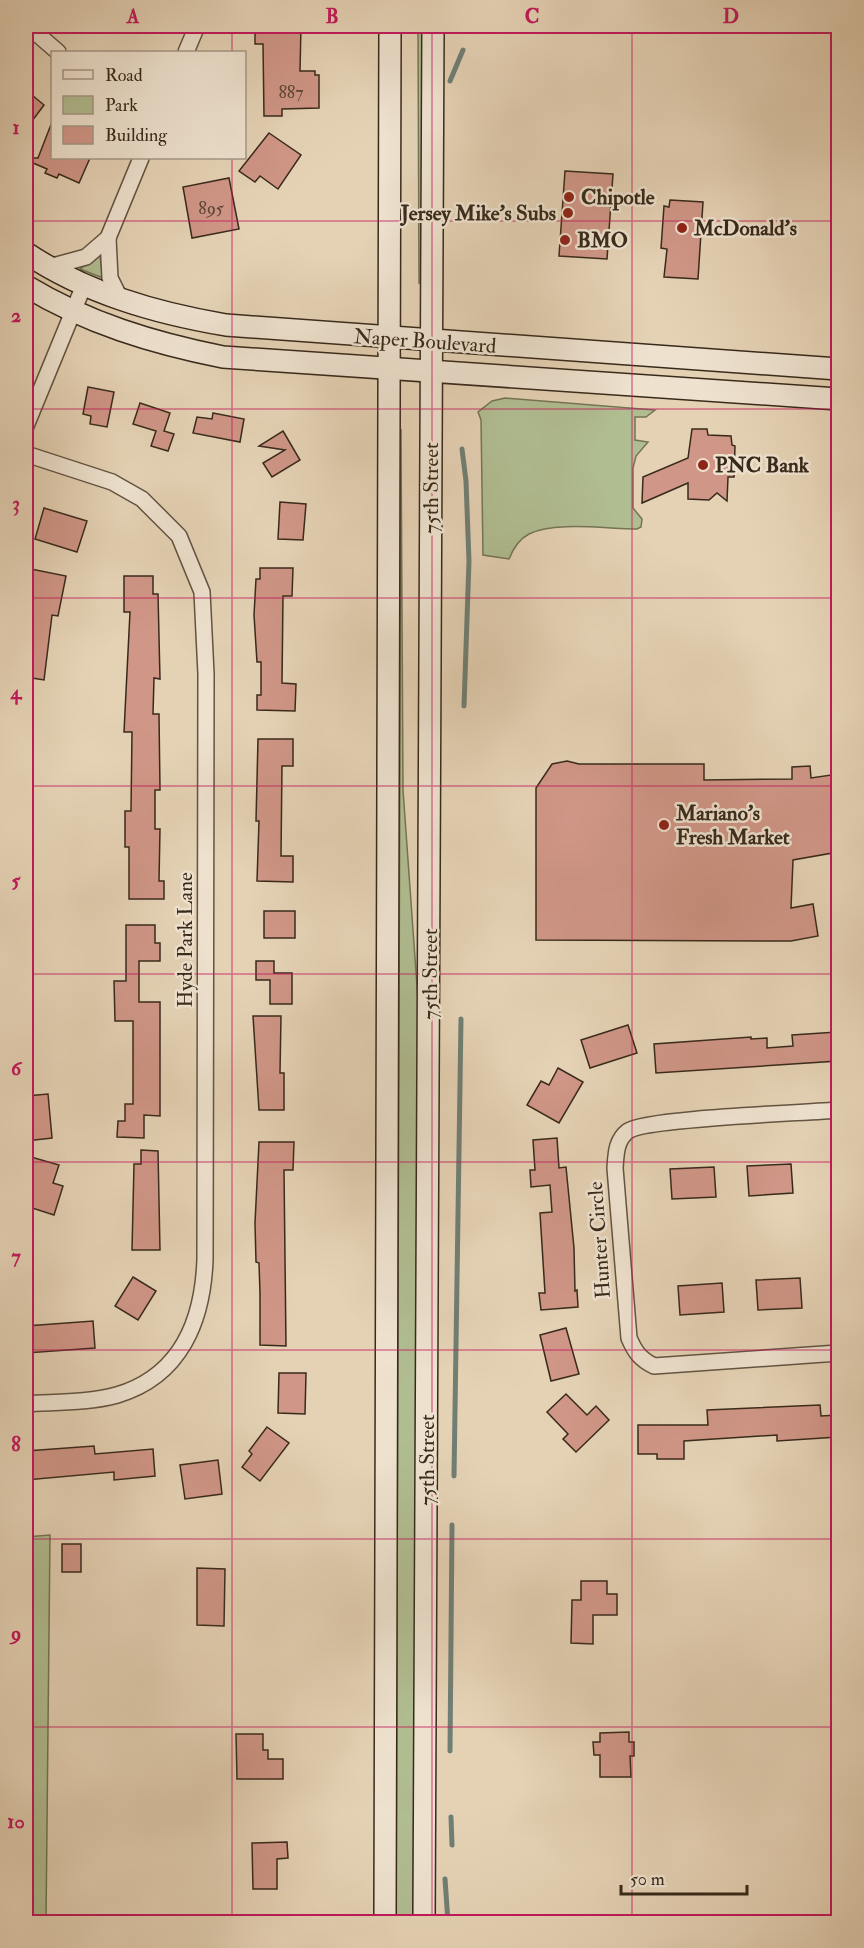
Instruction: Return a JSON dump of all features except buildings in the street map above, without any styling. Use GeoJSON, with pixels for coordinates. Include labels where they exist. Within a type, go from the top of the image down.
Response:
{"type":"FeatureCollection","features":[{"type":"Feature","properties":{"kind":"main road","name":"75th Street"},"geometry":{"type":"LineString","coordinates":[[386,1923],[390,26]]}},
{"type":"Feature","properties":{"kind":"main road","name":"75th Street"},"geometry":{"type":"LineString","coordinates":[[424,1923],[433,26]]}},
{"type":"Feature","properties":{"kind":"main road","name":"Naper Boulevard"},"geometry":{"type":"LineString","coordinates":[[26,253],[84,285],[122,300],[170,316],[244,328],[838,369]]}},
{"type":"Feature","properties":{"kind":"main road","name":"Naper Boulevard"},"geometry":{"type":"LineString","coordinates":[[26,286],[75,312],[145,339],[223,357],[838,399]]}},
{"type":"Feature","properties":{"kind":"street"},"geometry":{"type":"LineString","coordinates":[[28,26],[57,51]]}},
{"type":"Feature","properties":{"kind":"street"},"geometry":{"type":"LineString","coordinates":[[186,51],[197,26]]}},
{"type":"Feature","properties":{"kind":"street"},"geometry":{"type":"LineString","coordinates":[[122,300],[110,278],[108,238],[141,159]]}},
{"type":"Feature","properties":{"kind":"street"},"geometry":{"type":"LineString","coordinates":[[49,267],[86,257],[108,238]]}},
{"type":"Feature","properties":{"kind":"street"},"geometry":{"type":"LineString","coordinates":[[26,426],[75,312],[84,285]]}},
{"type":"Feature","properties":{"kind":"street","name":"Hyde Park Lane"},"geometry":{"type":"LineString","coordinates":[[26,453],[112,482],[142,499],[179,536],[190,559],[205,608],[206,697],[205,1259],[200,1310],[182,1350],[153,1378],[115,1395],[26,1404]]}},
{"type":"Feature","properties":{"kind":"street","name":"Hunter Circle"},"geometry":{"type":"LineString","coordinates":[[838,1110],[681,1121],[630,1130],[619,1141],[615,1168],[628,1338],[643,1361],[654,1366],[838,1353]]}},
{"type":"Feature","properties":{"kind":"green space"},"geometry":{"type":"Polygon","coordinates":[[[418,26],[424,26],[423,283],[419,283],[418,26]]]}},
{"type":"Feature","properties":{"kind":"green space"},"geometry":{"type":"Polygon","coordinates":[[[99,256],[103,278],[80,269],[99,256]]]}},
{"type":"Feature","properties":{"kind":"green space"},"geometry":{"type":"Polygon","coordinates":[[[505,398],[655,410],[646,417],[635,417],[635,440],[648,442],[636,456],[633,468],[633,508],[642,519],[641,527],[637,529],[567,527],[540,530],[525,536],[509,559],[483,555],[481,420],[478,412],[492,401],[505,398]]]}},
{"type":"Feature","properties":{"kind":"green space"},"geometry":{"type":"Polygon","coordinates":[[[401,429],[403,790],[419,1014],[413,1922],[396,1922],[401,429]]]}},
{"type":"Feature","properties":{"kind":"green space"},"geometry":{"type":"Polygon","coordinates":[[[50,1535],[46,1922],[26,1922],[26,1537],[50,1535]]]}},
{"type":"Feature","properties":{"kind":"waterway"},"geometry":{"type":"LineString","coordinates":[[450,81],[463,50]]}},
{"type":"Feature","properties":{"kind":"waterway"},"geometry":{"type":"LineString","coordinates":[[462,449],[466,481],[469,561],[464,706]]}},
{"type":"Feature","properties":{"kind":"waterway"},"geometry":{"type":"LineString","coordinates":[[454,1476],[461,1019]]}},
{"type":"Feature","properties":{"kind":"waterway"},"geometry":{"type":"LineString","coordinates":[[450,1751],[452,1525]]}},
{"type":"Feature","properties":{"kind":"waterway"},"geometry":{"type":"LineString","coordinates":[[451,1817],[452,1845]]}},
{"type":"Feature","properties":{"kind":"waterway"},"geometry":{"type":"LineString","coordinates":[[445,1879],[448,1922]]}},
{"type":"Feature","properties":{"kind":"place","name":"Chipotle"},"geometry":{"type":"Point","coordinates":[569,197]}},
{"type":"Feature","properties":{"kind":"place","name":"Jersey Mike's Subs"},"geometry":{"type":"Point","coordinates":[568,213]}},
{"type":"Feature","properties":{"kind":"place","name":"McDonald's"},"geometry":{"type":"Point","coordinates":[682,228]}},
{"type":"Feature","properties":{"kind":"place","name":"BMO"},"geometry":{"type":"Point","coordinates":[565,240]}},
{"type":"Feature","properties":{"kind":"place","name":"PNC Bank"},"geometry":{"type":"Point","coordinates":[703,465]}},
{"type":"Feature","properties":{"kind":"place","name":"Mariano's Fresh Market"},"geometry":{"type":"Point","coordinates":[664,825]}}]}
